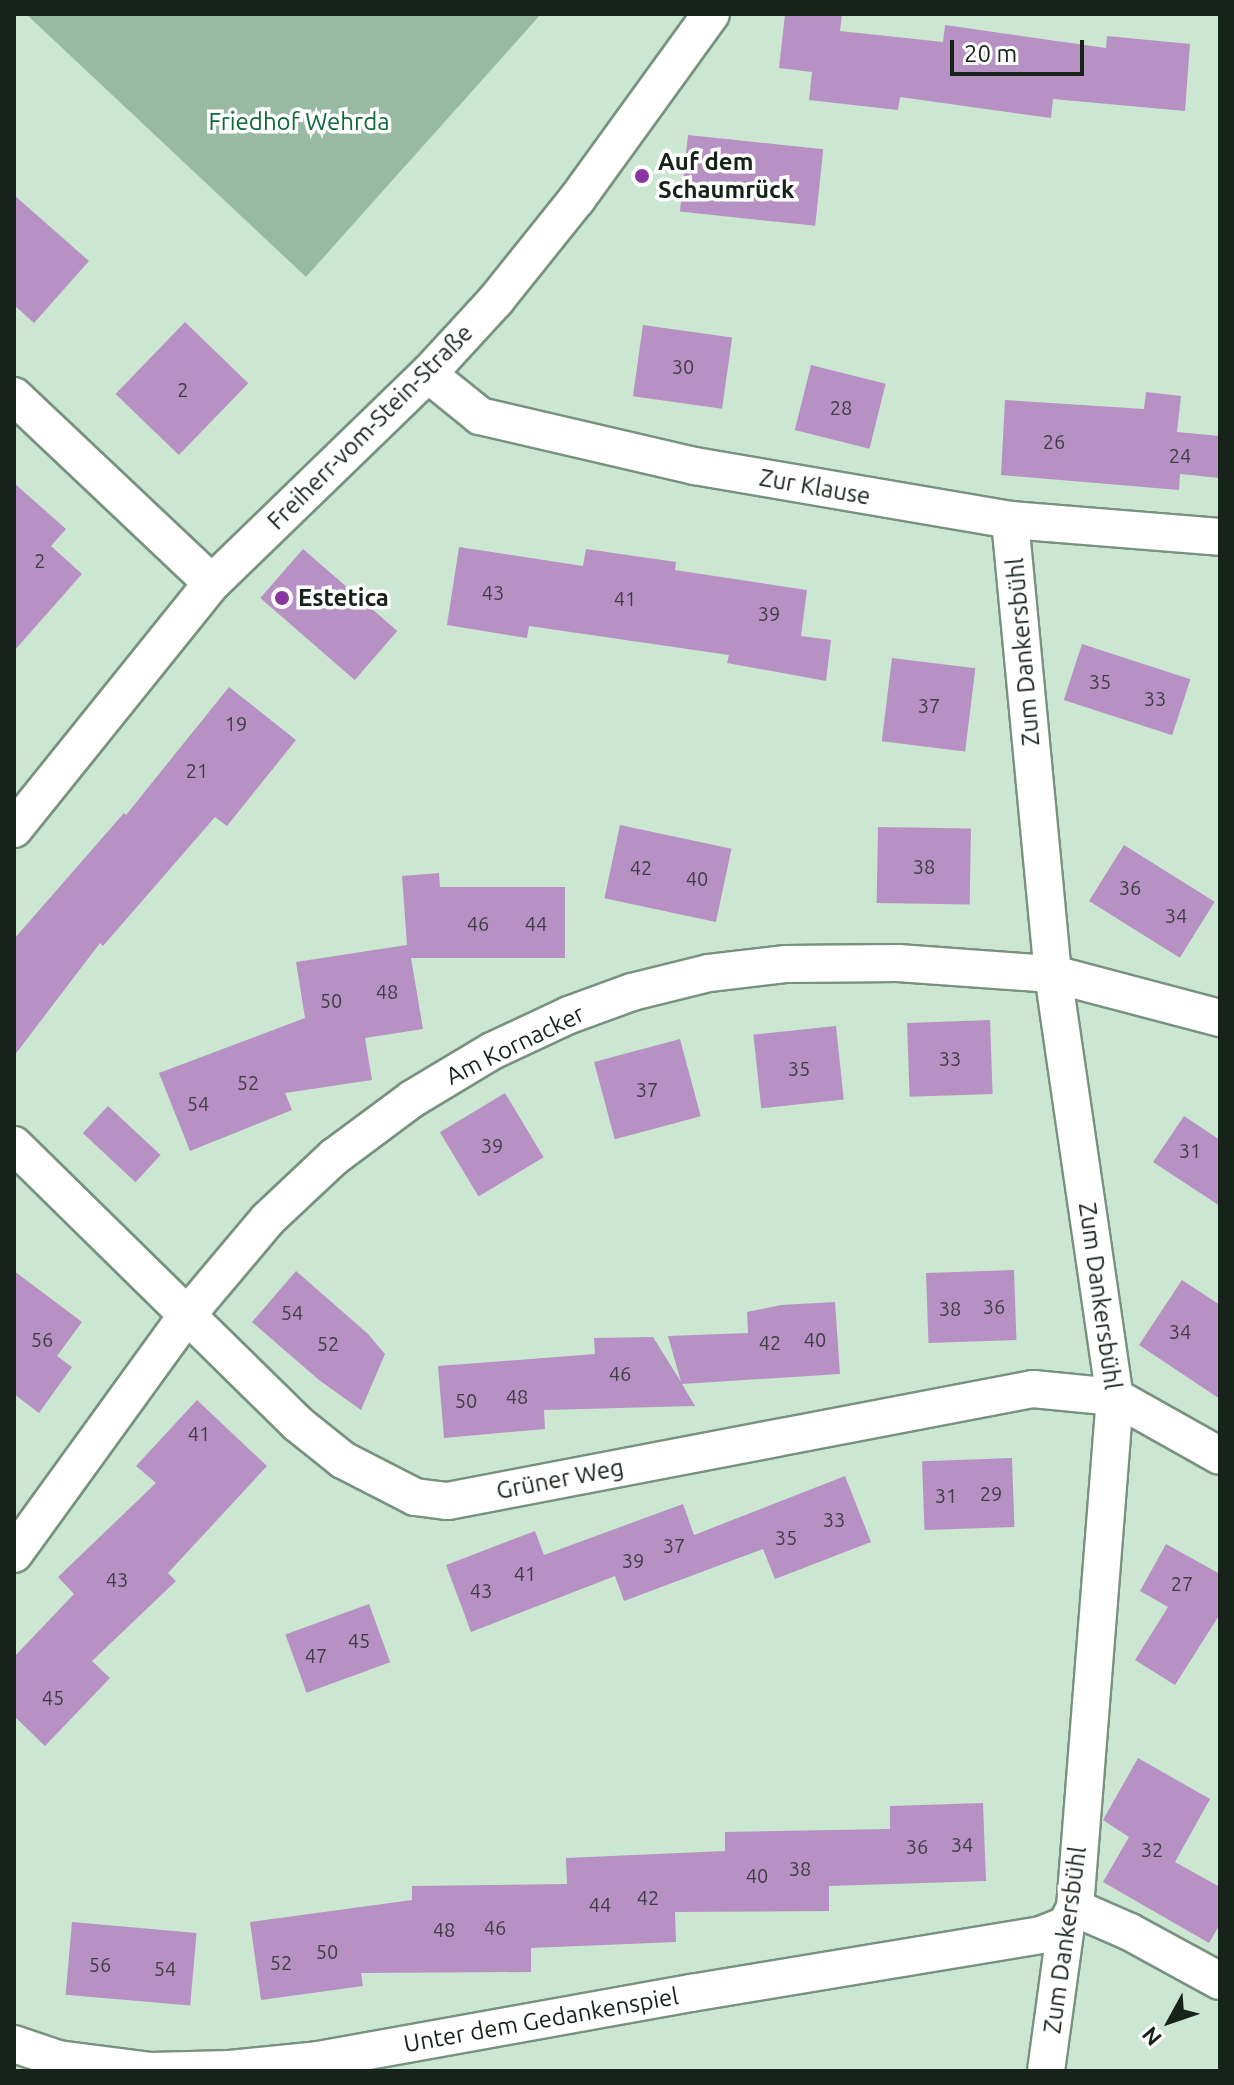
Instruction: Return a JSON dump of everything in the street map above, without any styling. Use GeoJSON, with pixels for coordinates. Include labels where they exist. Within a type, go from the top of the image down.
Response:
{"type":"FeatureCollection","features":[{"type":"Feature","properties":{"kind":"street","name":"Freiherr-vom-Stein-Straße"},"geometry":{"type":"LineString","coordinates":[[14,829],[212,583],[428,374],[496,300],[544,241],[711,14]]}},
{"type":"Feature","properties":{"kind":"street","name":"Zur Klause"},"geometry":{"type":"LineString","coordinates":[[428,374],[480,416],[695,466],[1010,520],[1220,537]]}},
{"type":"Feature","properties":{"kind":"street"},"geometry":{"type":"LineString","coordinates":[[14,396],[212,583]]}},
{"type":"Feature","properties":{"kind":"street","name":"Zum Dankersbühl"},"geometry":{"type":"LineString","coordinates":[[1010,520],[1053,974],[1115,1397],[1070,1917],[1046,2071]]}},
{"type":"Feature","properties":{"kind":"street","name":"Am Kornacker"},"geometry":{"type":"LineString","coordinates":[[14,1554],[188,1314],[268,1219],[334,1157],[412,1099],[492,1051],[569,1015],[632,992],[709,973],[786,964],[898,963],[1053,974],[1220,1018]]}},
{"type":"Feature","properties":{"kind":"street","name":"Grüner Weg"},"geometry":{"type":"LineString","coordinates":[[14,1145],[298,1424],[343,1460],[415,1497],[448,1501],[1033,1389],[1115,1397],[1220,1456]]}},
{"type":"Feature","properties":{"kind":"street"},"geometry":{"type":"LineString","coordinates":[[1070,1917],[1130,1932],[1220,1981]]}},
{"type":"Feature","properties":{"kind":"street","name":"Unter dem Gedankenspiel"},"geometry":{"type":"LineString","coordinates":[[14,2044],[58,2059],[151,2071],[230,2069],[318,2060],[691,1993],[1041,1935],[1070,1917]]}},
{"type":"Feature","properties":{"kind":"green space","name":"Friedhof Wehrda"},"geometry":{"type":"Polygon","coordinates":[[[26,14],[541,14],[306,277],[26,14]]]}},
{"type":"Feature","properties":{"kind":"building"},"geometry":{"type":"Polygon","coordinates":[[[785,14],[842,14],[840,31],[943,42],[945,25],[1106,48],[1107,36],[1190,44],[1185,111],[1053,99],[1051,118],[900,97],[898,110],[809,100],[812,72],[779,68],[785,14]]]}},
{"type":"Feature","properties":{"kind":"building"},"geometry":{"type":"Polygon","coordinates":[[[688,135],[823,149],[815,226],[680,212],[688,135]]]}},
{"type":"Feature","properties":{"kind":"building"},"geometry":{"type":"Polygon","coordinates":[[[14,195],[89,261],[34,323],[14,305],[14,195]]]}},
{"type":"Feature","properties":{"kind":"building"},"geometry":{"type":"Polygon","coordinates":[[[185,322],[248,383],[179,455],[116,394],[185,322]]]}},
{"type":"Feature","properties":{"kind":"building"},"geometry":{"type":"Polygon","coordinates":[[[643,325],[732,338],[722,409],[633,396],[643,325]]]}},
{"type":"Feature","properties":{"kind":"building"},"geometry":{"type":"Polygon","coordinates":[[[811,365],[886,384],[870,449],[795,430],[811,365]]]}},
{"type":"Feature","properties":{"kind":"building"},"geometry":{"type":"Polygon","coordinates":[[[1146,392],[1181,396],[1177,432],[1220,436],[1220,478],[1180,474],[1179,490],[1001,475],[1005,400],[1144,409],[1146,392]]]}},
{"type":"Feature","properties":{"kind":"building"},"geometry":{"type":"Polygon","coordinates":[[[14,483],[66,529],[51,546],[82,574],[14,651],[14,483]]]}},
{"type":"Feature","properties":{"kind":"building"},"geometry":{"type":"Polygon","coordinates":[[[459,547],[583,566],[586,549],[676,562],[675,570],[807,590],[801,636],[831,640],[826,681],[727,663],[729,655],[529,626],[527,638],[447,625],[459,547]]]}},
{"type":"Feature","properties":{"kind":"building"},"geometry":{"type":"Polygon","coordinates":[[[303,549],[397,631],[355,680],[260,598],[303,549]]]}},
{"type":"Feature","properties":{"kind":"building"},"geometry":{"type":"Polygon","coordinates":[[[1082,644],[1190,679],[1172,735],[1064,700],[1082,644]]]}},
{"type":"Feature","properties":{"kind":"building"},"geometry":{"type":"Polygon","coordinates":[[[892,658],[975,668],[965,752],[882,741],[892,658]]]}},
{"type":"Feature","properties":{"kind":"building"},"geometry":{"type":"Polygon","coordinates":[[[229,687],[296,740],[227,826],[215,817],[103,946],[100,943],[14,1056],[14,939],[124,813],[126,815],[229,687]]]}},
{"type":"Feature","properties":{"kind":"building"},"geometry":{"type":"Polygon","coordinates":[[[620,825],[732,849],[716,922],[604,898],[620,825]]]}},
{"type":"Feature","properties":{"kind":"building"},"geometry":{"type":"Polygon","coordinates":[[[878,827],[971,829],[970,905],[877,903],[878,827]]]}},
{"type":"Feature","properties":{"kind":"building"},"geometry":{"type":"Polygon","coordinates":[[[1124,845],[1215,902],[1180,958],[1089,901],[1124,845]]]}},
{"type":"Feature","properties":{"kind":"building"},"geometry":{"type":"Polygon","coordinates":[[[439,873],[440,887],[565,887],[565,958],[411,958],[423,1029],[365,1038],[372,1080],[285,1093],[292,1110],[190,1151],[159,1073],[305,1018],[296,962],[407,945],[402,876],[439,873]]]}},
{"type":"Feature","properties":{"kind":"building"},"geometry":{"type":"Polygon","coordinates":[[[990,1020],[993,1094],[910,1097],[907,1023],[990,1020]]]}},
{"type":"Feature","properties":{"kind":"building"},"geometry":{"type":"Polygon","coordinates":[[[836,1026],[844,1100],[761,1108],[753,1035],[836,1026]]]}},
{"type":"Feature","properties":{"kind":"building"},"geometry":{"type":"Polygon","coordinates":[[[680,1039],[701,1116],[615,1139],[594,1062],[680,1039]]]}},
{"type":"Feature","properties":{"kind":"building"},"geometry":{"type":"Polygon","coordinates":[[[505,1093],[544,1157],[478,1196],[440,1132],[505,1093]]]}},
{"type":"Feature","properties":{"kind":"building"},"geometry":{"type":"Polygon","coordinates":[[[108,1106],[161,1155],[135,1182],[83,1133],[108,1106]]]}},
{"type":"Feature","properties":{"kind":"building"},"geometry":{"type":"Polygon","coordinates":[[[1184,1116],[1220,1140],[1220,1206],[1153,1162],[1184,1116]]]}},
{"type":"Feature","properties":{"kind":"building"},"geometry":{"type":"Polygon","coordinates":[[[1014,1270],[1016,1340],[928,1343],[926,1273],[1014,1270]]]}},
{"type":"Feature","properties":{"kind":"building"},"geometry":{"type":"Polygon","coordinates":[[[14,1271],[82,1322],[57,1356],[72,1367],[39,1413],[14,1394],[14,1271]]]}},
{"type":"Feature","properties":{"kind":"building"},"geometry":{"type":"Polygon","coordinates":[[[296,1271],[367,1333],[385,1354],[361,1410],[319,1380],[252,1322],[296,1271]]]}},
{"type":"Feature","properties":{"kind":"building"},"geometry":{"type":"Polygon","coordinates":[[[1182,1280],[1220,1305],[1220,1399],[1139,1345],[1182,1280]]]}},
{"type":"Feature","properties":{"kind":"building"},"geometry":{"type":"Polygon","coordinates":[[[835,1302],[840,1374],[682,1384],[695,1406],[544,1410],[545,1429],[444,1438],[438,1366],[595,1354],[594,1338],[653,1337],[681,1382],[668,1336],[748,1333],[747,1312],[781,1305],[835,1302]]]}},
{"type":"Feature","properties":{"kind":"building"},"geometry":{"type":"Polygon","coordinates":[[[197,1400],[267,1466],[168,1573],[176,1581],[92,1661],[110,1678],[45,1746],[14,1716],[14,1657],[74,1594],[58,1577],[156,1483],[136,1466],[197,1400]]]}},
{"type":"Feature","properties":{"kind":"building"},"geometry":{"type":"Polygon","coordinates":[[[1012,1458],[1014,1527],[924,1530],[922,1461],[1012,1458]]]}},
{"type":"Feature","properties":{"kind":"building"},"geometry":{"type":"Polygon","coordinates":[[[845,1476],[871,1542],[775,1579],[763,1549],[624,1601],[615,1576],[471,1632],[446,1565],[535,1531],[544,1555],[683,1504],[694,1535],[845,1476]]]}},
{"type":"Feature","properties":{"kind":"building"},"geometry":{"type":"Polygon","coordinates":[[[1166,1544],[1220,1574],[1220,1614],[1175,1685],[1135,1660],[1168,1607],[1140,1591],[1166,1544]]]}},
{"type":"Feature","properties":{"kind":"building"},"geometry":{"type":"Polygon","coordinates":[[[369,1604],[390,1662],[307,1693],[285,1634],[369,1604]]]}},
{"type":"Feature","properties":{"kind":"building"},"geometry":{"type":"Polygon","coordinates":[[[1138,1758],[1210,1799],[1175,1862],[1220,1887],[1220,1924],[1209,1943],[1103,1882],[1129,1837],[1103,1820],[1138,1758]]]}},
{"type":"Feature","properties":{"kind":"building"},"geometry":{"type":"Polygon","coordinates":[[[983,1803],[986,1881],[829,1886],[829,1911],[675,1912],[676,1942],[531,1948],[531,1972],[361,1973],[363,1986],[261,2000],[250,1922],[412,1900],[412,1886],[567,1884],[566,1858],[725,1851],[725,1832],[890,1829],[890,1806],[983,1803]]]}},
{"type":"Feature","properties":{"kind":"building"},"geometry":{"type":"Polygon","coordinates":[[[72,1922],[197,1933],[190,2006],[66,1995],[72,1922]]]}},
{"type":"Feature","properties":{"kind":"place","name":"Auf dem Schaumrück"},"geometry":{"type":"Point","coordinates":[642,176]}},
{"type":"Feature","properties":{"kind":"place","name":"Estetica"},"geometry":{"type":"Point","coordinates":[282,598]}}]}
